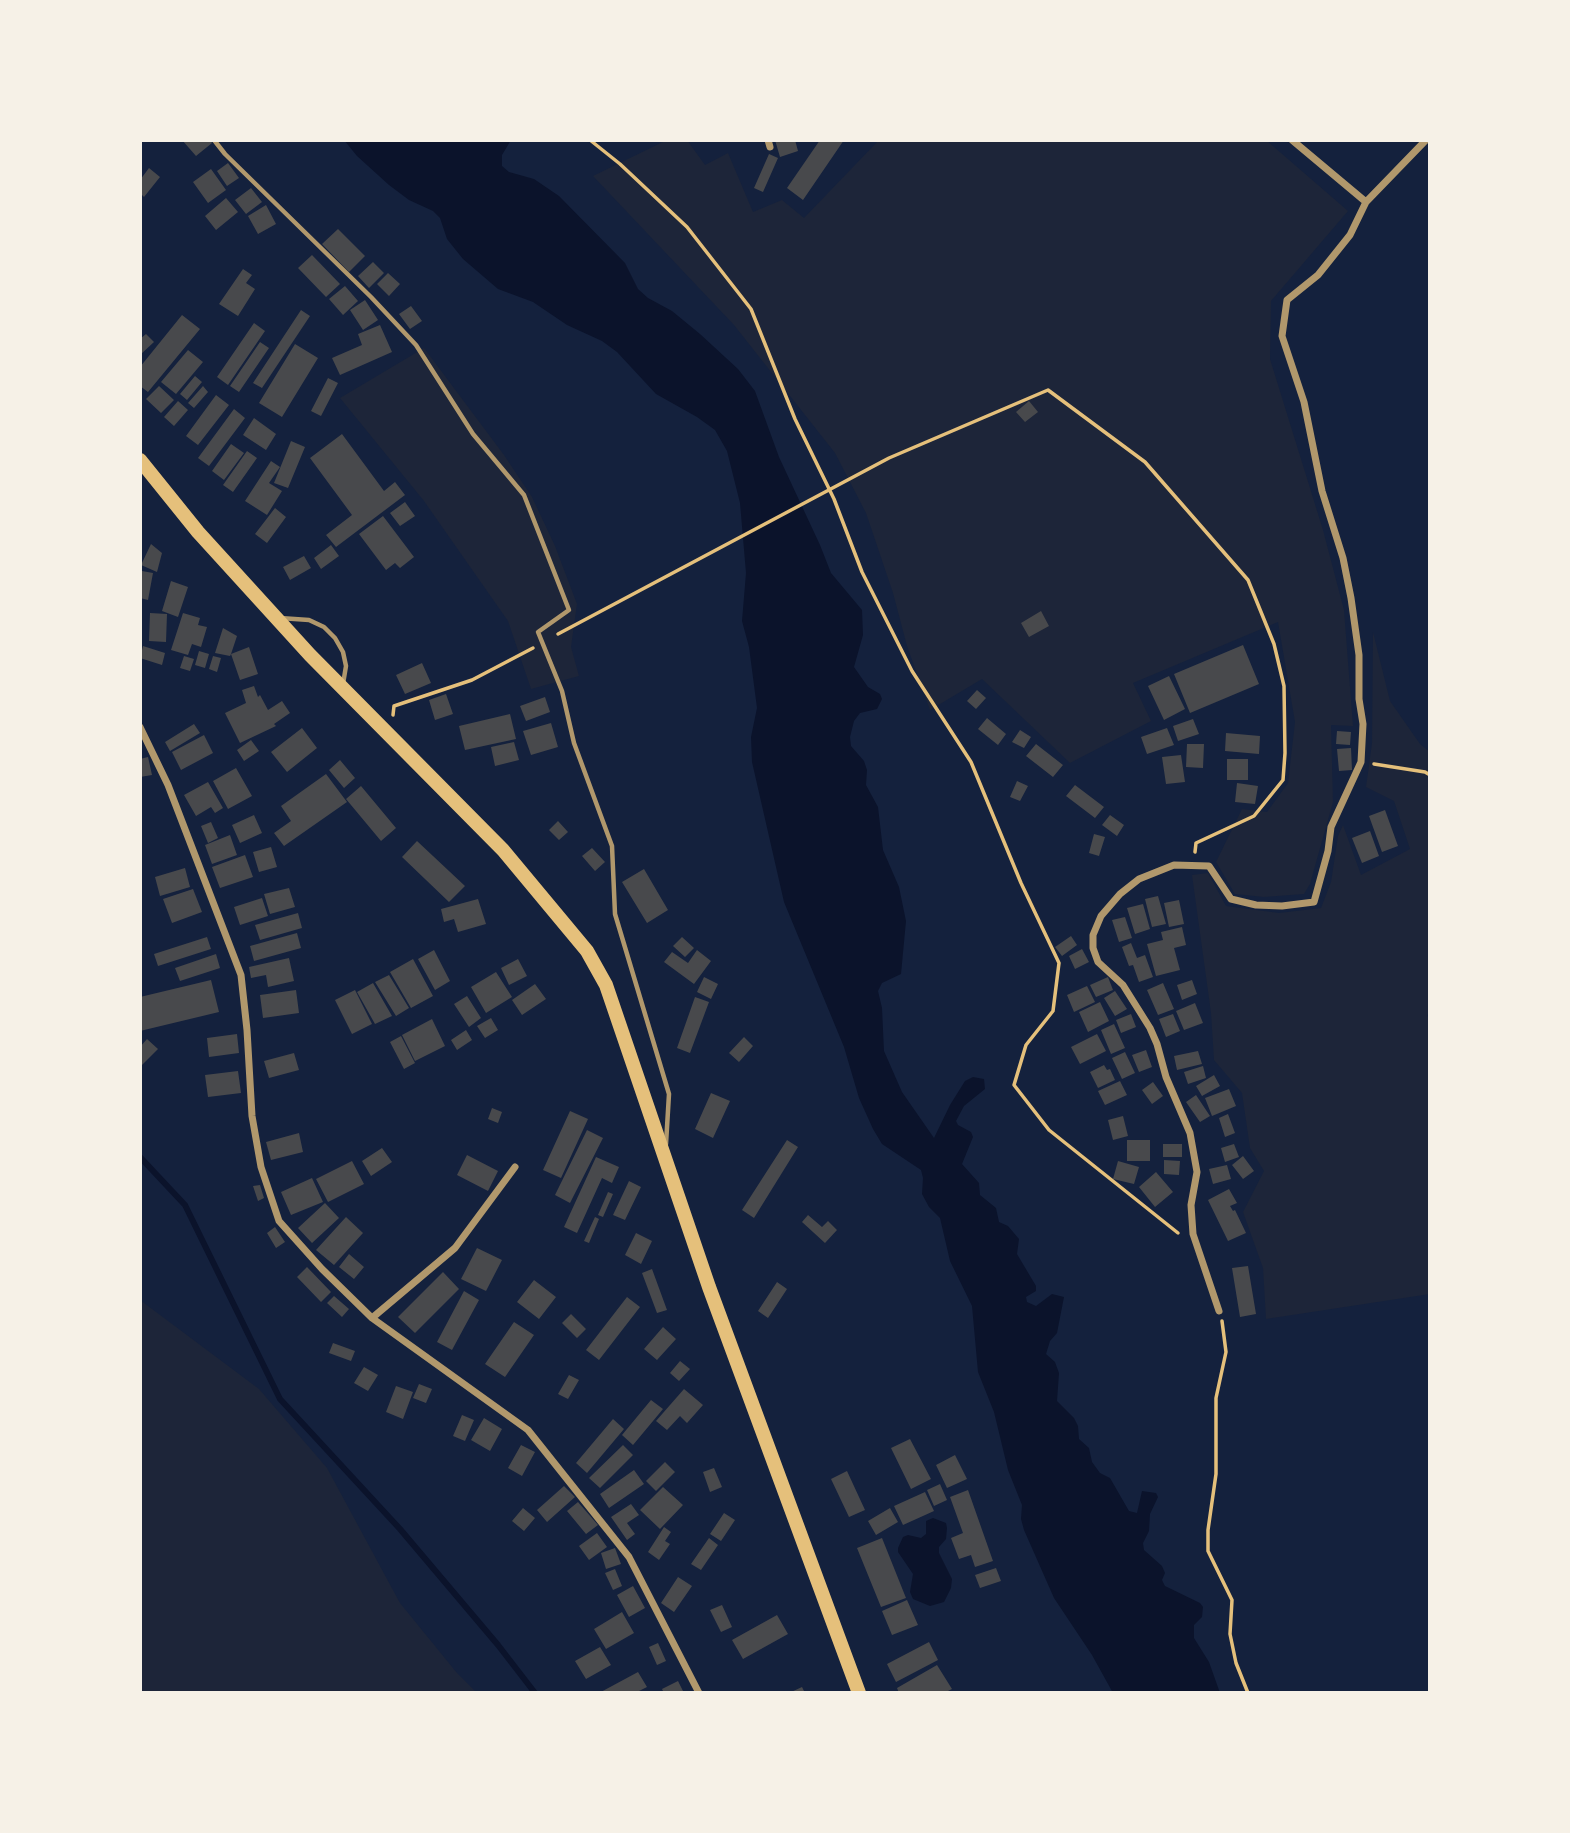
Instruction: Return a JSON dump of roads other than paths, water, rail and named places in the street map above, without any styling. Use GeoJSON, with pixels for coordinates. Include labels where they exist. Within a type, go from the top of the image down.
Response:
{"type":"FeatureCollection","features":[{"type":"Feature","properties":{"kind":"highway"},"geometry":{"type":"LineString","coordinates":[[140,460],[198,532],[276,618],[503,850],[587,951],[606,985],[665,1163],[859,1693]]}},
{"type":"Feature","properties":{"kind":"street"},"geometry":{"type":"LineString","coordinates":[[1292,140],[1366,202]]}},
{"type":"Feature","properties":{"kind":"street"},"geometry":{"type":"LineString","coordinates":[[1219,1311],[1193,1234],[1191,1205],[1197,1171],[1190,1133],[1166,1077],[1150,1028],[1123,985],[1098,962],[1093,948],[1097,923],[1119,894],[1139,879],[1174,865],[1209,866],[1231,899],[1256,905],[1282,906],[1314,902],[1328,851],[1331,827],[1361,762],[1363,724],[1351,598],[1343,558],[1322,491],[1304,402],[1282,336],[1287,300],[1318,275],[1350,235],[1366,202],[1426,140]]}},
{"type":"Feature","properties":{"kind":"street"},"geometry":{"type":"LineString","coordinates":[[140,727],[168,785],[240,975],[247,1030],[252,1116],[261,1167],[279,1221],[322,1269],[372,1318],[528,1430],[629,1557],[699,1693]]}},
{"type":"Feature","properties":{"kind":"street"},"geometry":{"type":"LineString","coordinates":[[372,1318],[455,1248],[514,1167]]}},
{"type":"Feature","properties":{"kind":"lane"},"geometry":{"type":"LineString","coordinates":[[214,140],[416,345],[473,434],[524,495],[569,610],[538,632],[562,691],[574,743],[611,846],[615,914],[670,1094],[665,1163]]}},
{"type":"Feature","properties":{"kind":"lane"},"geometry":{"type":"LineString","coordinates":[[276,618],[309,620],[324,626],[343,652],[346,666],[342,688]]}},
{"type":"Feature","properties":{"kind":"waterway"},"geometry":{"type":"LineString","coordinates":[[140,1157],[185,1205],[280,1399],[400,1529],[535,1693]]}}]}
